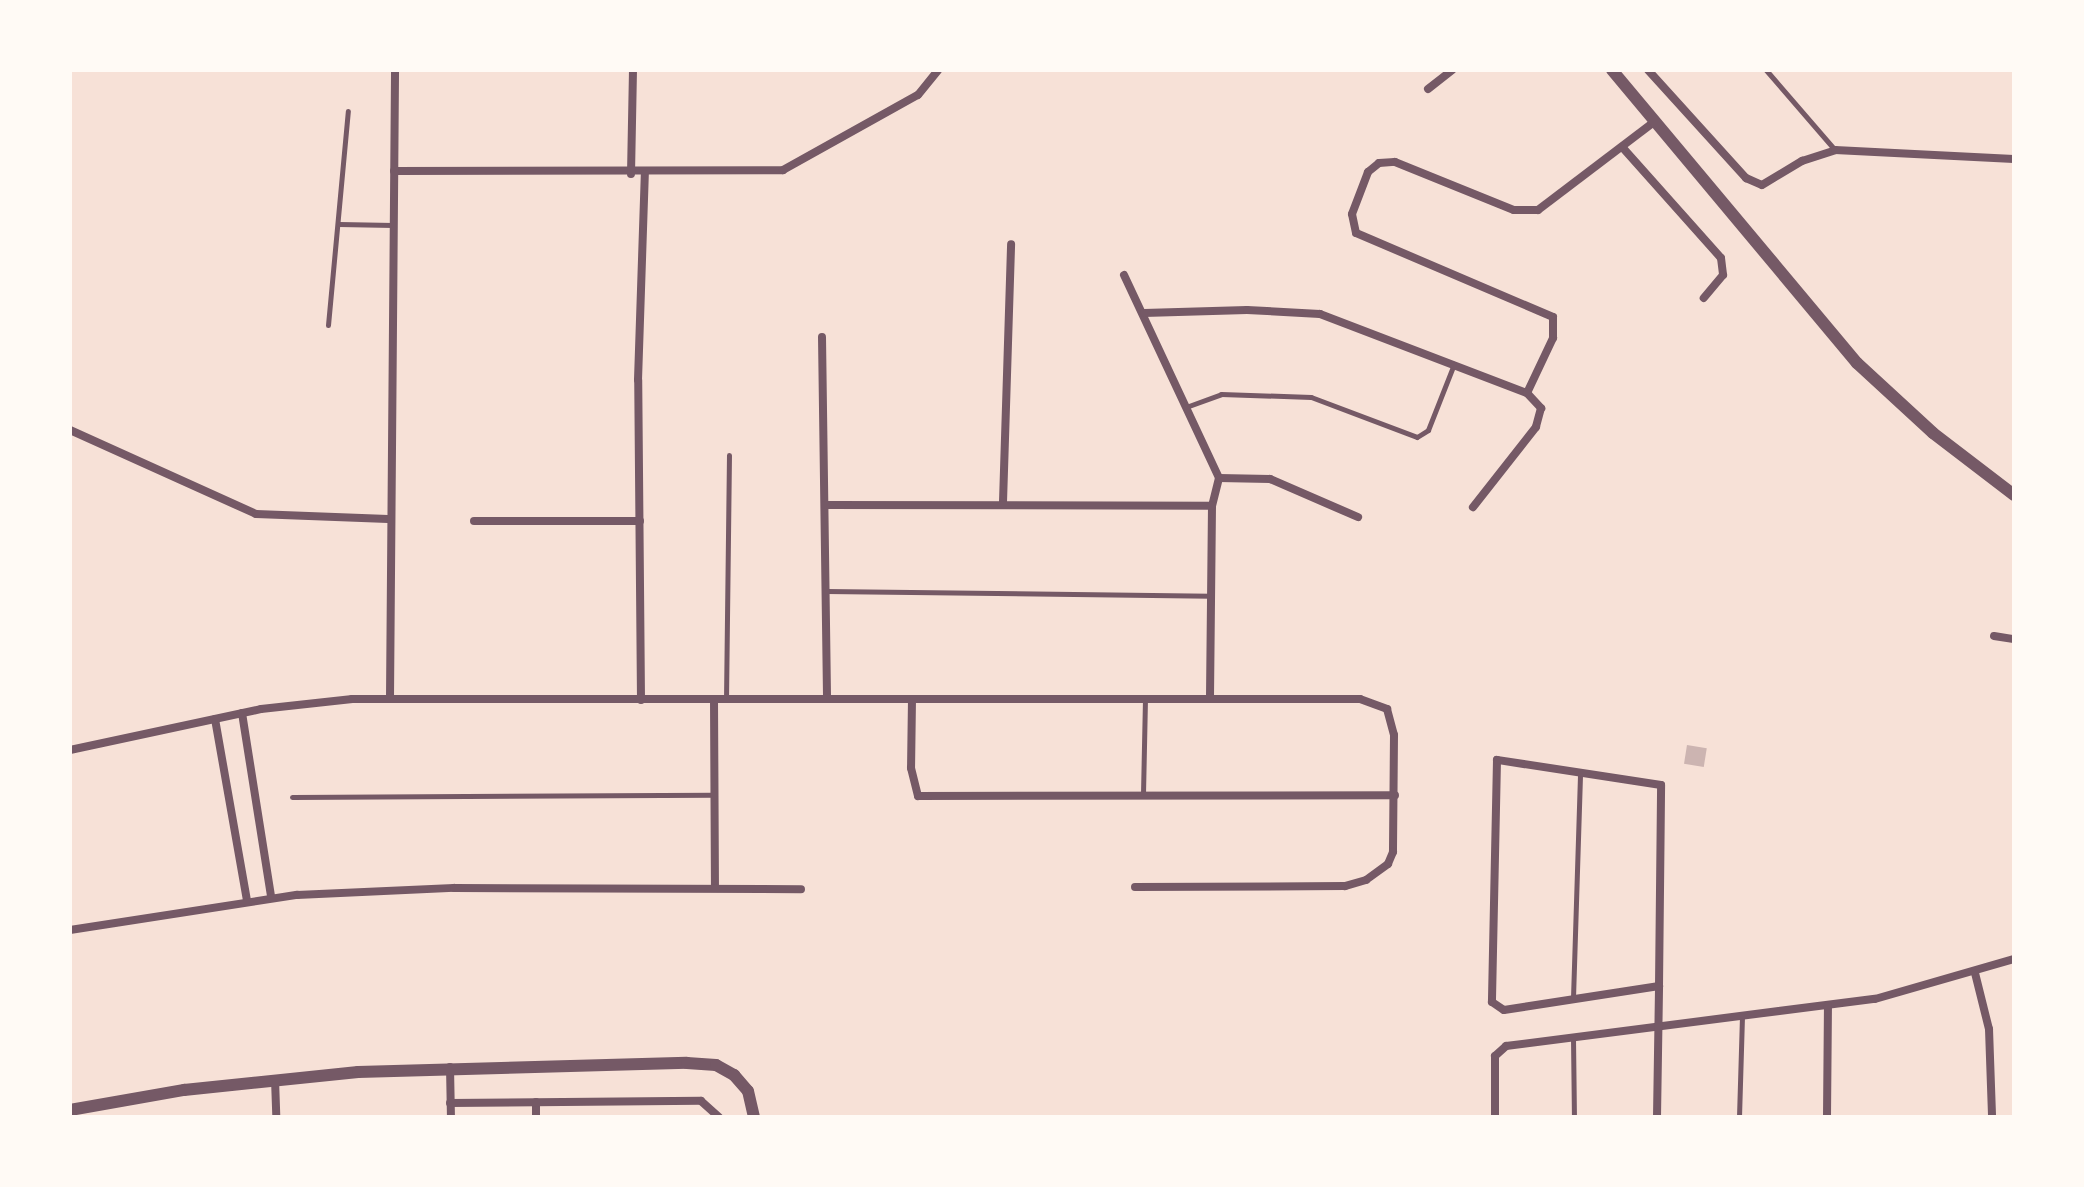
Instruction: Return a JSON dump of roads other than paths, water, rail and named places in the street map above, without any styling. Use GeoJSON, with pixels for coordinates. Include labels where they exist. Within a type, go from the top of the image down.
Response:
{"type":"FeatureCollection","features":[{"type":"Feature","properties":{"kind":"street"},"geometry":{"type":"LineString","coordinates":[[390,698],[388,519],[395,70]]}},
{"type":"Feature","properties":{"kind":"street"},"geometry":{"type":"LineString","coordinates":[[631,174],[633,70]]}},
{"type":"Feature","properties":{"kind":"street"},"geometry":{"type":"LineString","coordinates":[[394,171],[645,174],[783,170],[918,95],[938,70]]}},
{"type":"Feature","properties":{"kind":"street"},"geometry":{"type":"LineString","coordinates":[[1428,89],[1452,70]]}},
{"type":"Feature","properties":{"kind":"street"},"geometry":{"type":"LineString","coordinates":[[1612,70],[1857,363],[1933,433],[2014,495]]}},
{"type":"Feature","properties":{"kind":"street"},"geometry":{"type":"LineString","coordinates":[[1648,70],[1754,182],[1770,183],[1802,161],[1835,150],[2014,159]]}},
{"type":"Feature","properties":{"kind":"street"},"geometry":{"type":"LineString","coordinates":[[1527,393],[1553,338],[1553,317],[1356,233],[1352,214],[1368,172],[1379,163],[1395,162],[1525,212],[1548,207],[1654,122]]}},
{"type":"Feature","properties":{"kind":"street"},"geometry":{"type":"LineString","coordinates":[[1623,148],[1721,258],[1723,275],[1704,298]]}},
{"type":"Feature","properties":{"kind":"street"},"geometry":{"type":"LineString","coordinates":[[641,700],[645,174]]}},
{"type":"Feature","properties":{"kind":"street"},"geometry":{"type":"LineString","coordinates":[[1003,502],[1011,244]]}},
{"type":"Feature","properties":{"kind":"street"},"geometry":{"type":"LineString","coordinates":[[1124,275],[1219,478],[1212,506],[1210,698]]}},
{"type":"Feature","properties":{"kind":"street"},"geometry":{"type":"LineString","coordinates":[[1144,313],[1247,310],[1320,314],[1527,393],[1541,408],[1536,427],[1473,507]]}},
{"type":"Feature","properties":{"kind":"street"},"geometry":{"type":"LineString","coordinates":[[822,337],[827,699]]}},
{"type":"Feature","properties":{"kind":"street"},"geometry":{"type":"LineString","coordinates":[[70,430],[256,514],[388,519]]}},
{"type":"Feature","properties":{"kind":"street"},"geometry":{"type":"LineString","coordinates":[[1219,478],[1270,479],[1358,517]]}},
{"type":"Feature","properties":{"kind":"street"},"geometry":{"type":"LineString","coordinates":[[825,505],[1003,502],[1212,506]]}},
{"type":"Feature","properties":{"kind":"street"},"geometry":{"type":"LineString","coordinates":[[474,521],[640,521]]}},
{"type":"Feature","properties":{"kind":"street"},"geometry":{"type":"LineString","coordinates":[[1994,636],[2014,639]]}},
{"type":"Feature","properties":{"kind":"street"},"geometry":{"type":"LineString","coordinates":[[70,750],[293,703],[390,698],[726,701],[1210,698],[1375,702],[1393,719],[1395,795],[1392,858],[1366,880],[1345,886],[1135,887]]}},
{"type":"Feature","properties":{"kind":"street"},"geometry":{"type":"LineString","coordinates":[[912,699],[911,768],[918,796],[1395,795]]}},
{"type":"Feature","properties":{"kind":"street"},"geometry":{"type":"LineString","coordinates":[[714,700],[715,887]]}},
{"type":"Feature","properties":{"kind":"street"},"geometry":{"type":"LineString","coordinates":[[242,713],[271,897]]}},
{"type":"Feature","properties":{"kind":"street"},"geometry":{"type":"LineString","coordinates":[[215,719],[247,900]]}},
{"type":"Feature","properties":{"kind":"street"},"geometry":{"type":"LineString","coordinates":[[1657,1117],[1659,1025],[1661,785],[1580,770],[1496,763],[1492,1002],[1504,1010],[1659,986]]}},
{"type":"Feature","properties":{"kind":"street"},"geometry":{"type":"LineString","coordinates":[[70,930],[271,897],[454,888],[801,889]]}},
{"type":"Feature","properties":{"kind":"street"},"geometry":{"type":"LineString","coordinates":[[1495,1117],[1500,1049],[1573,1034],[1828,1005],[1912,992],[2014,959]]}},
{"type":"Feature","properties":{"kind":"street"},"geometry":{"type":"LineString","coordinates":[[1975,973],[1990,1038],[1992,1117]]}},
{"type":"Feature","properties":{"kind":"street"},"geometry":{"type":"LineString","coordinates":[[1827,1117],[1828,1005]]}},
{"type":"Feature","properties":{"kind":"street"},"geometry":{"type":"LineString","coordinates":[[70,1110],[275,1079],[450,1066],[716,1065],[748,1091],[754,1117]]}},
{"type":"Feature","properties":{"kind":"street"},"geometry":{"type":"LineString","coordinates":[[450,1066],[451,1117]]}},
{"type":"Feature","properties":{"kind":"street"},"geometry":{"type":"LineString","coordinates":[[275,1079],[276,1117]]}},
{"type":"Feature","properties":{"kind":"street"},"geometry":{"type":"LineString","coordinates":[[450,1103],[701,1101],[719,1117]]}},
{"type":"Feature","properties":{"kind":"street"},"geometry":{"type":"LineString","coordinates":[[536,1102],[536,1117]]}},
{"type":"Feature","properties":{"kind":"lane"},"geometry":{"type":"LineString","coordinates":[[1766,70],[1835,150]]}},
{"type":"Feature","properties":{"kind":"lane"},"geometry":{"type":"LineString","coordinates":[[328,325],[348,111]]}},
{"type":"Feature","properties":{"kind":"lane"},"geometry":{"type":"LineString","coordinates":[[339,224],[394,225]]}},
{"type":"Feature","properties":{"kind":"lane"},"geometry":{"type":"LineString","coordinates":[[1186,407],[1221,394],[1311,397],[1417,437],[1428,430],[1454,363]]}},
{"type":"Feature","properties":{"kind":"lane"},"geometry":{"type":"LineString","coordinates":[[726,701],[729,455]]}},
{"type":"Feature","properties":{"kind":"lane"},"geometry":{"type":"LineString","coordinates":[[826,591],[1210,596]]}},
{"type":"Feature","properties":{"kind":"lane"},"geometry":{"type":"LineString","coordinates":[[1143,794],[1145,698]]}},
{"type":"Feature","properties":{"kind":"lane"},"geometry":{"type":"LineString","coordinates":[[1573,998],[1580,770]]}},
{"type":"Feature","properties":{"kind":"lane"},"geometry":{"type":"LineString","coordinates":[[292,797],[714,795]]}},
{"type":"Feature","properties":{"kind":"lane"},"geometry":{"type":"LineString","coordinates":[[1739,1117],[1742,1014]]}},
{"type":"Feature","properties":{"kind":"lane"},"geometry":{"type":"LineString","coordinates":[[1573,1034],[1574,1117]]}}]}
